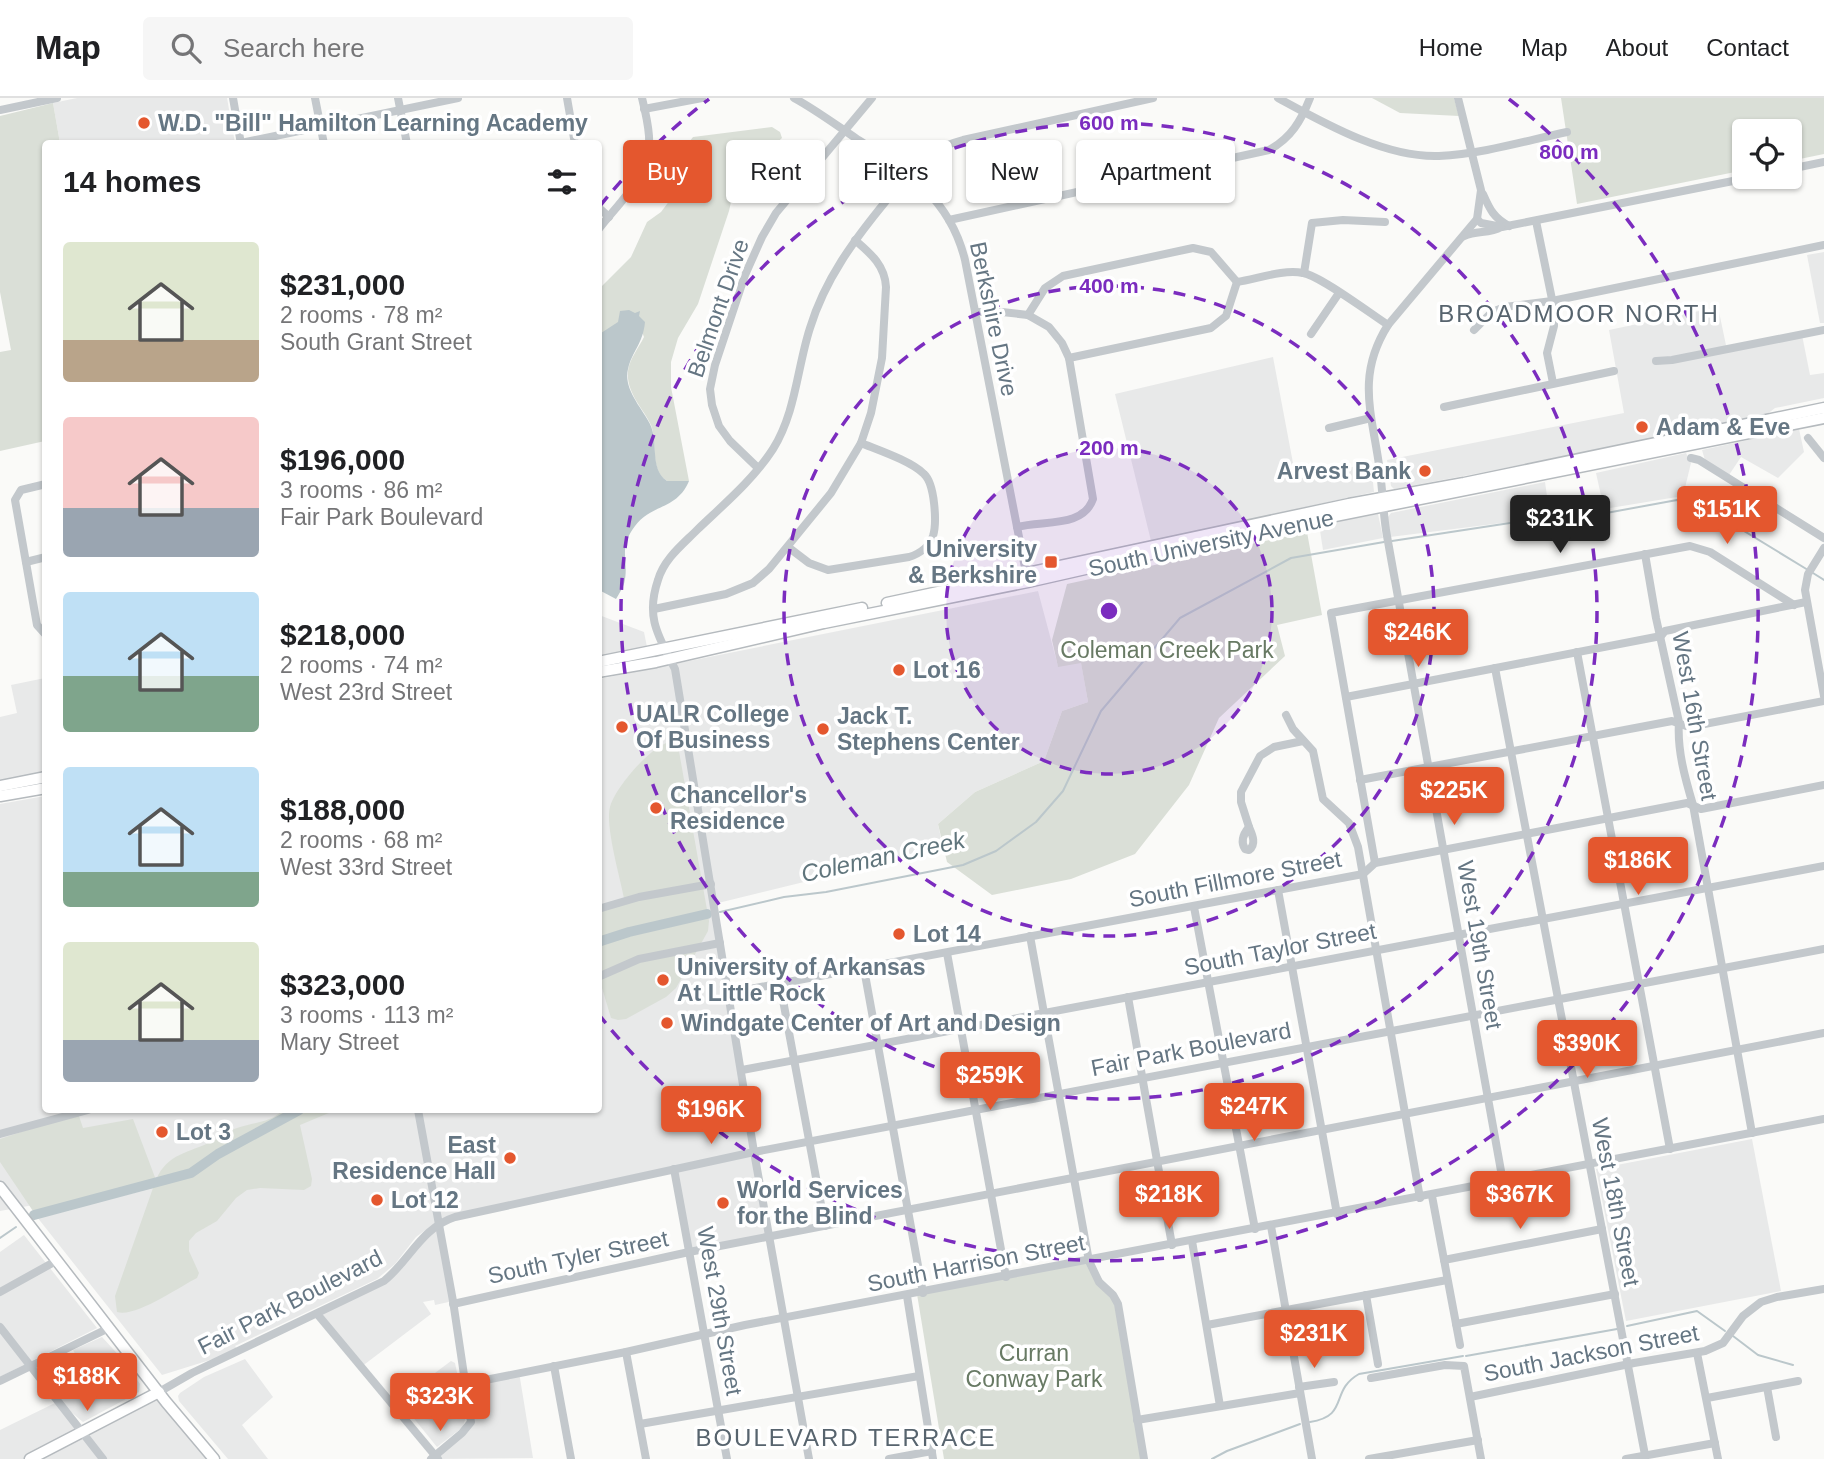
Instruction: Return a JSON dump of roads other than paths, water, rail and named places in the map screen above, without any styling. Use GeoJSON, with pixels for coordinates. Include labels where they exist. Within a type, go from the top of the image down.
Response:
{"type":"FeatureCollection","features":[{"type":"Feature","properties":{"kind":"main road","name":"South University Avenue"},"geometry":{"type":"LineString","coordinates":[[602,661],[1191,545],[1824,408]]}},
{"type":"Feature","properties":{"kind":"main road","name":"South University Avenue"},"geometry":{"type":"LineString","coordinates":[[1382,503],[1824,418]]}},
{"type":"Feature","properties":{"kind":"main road","name":"South University Avenue"},"geometry":{"type":"LineString","coordinates":[[602,671],[668,659],[1027,578]]}},
{"type":"Feature","properties":{"kind":"main road"},"geometry":{"type":"LineString","coordinates":[[0,786],[42,779]]}},
{"type":"Feature","properties":{"kind":"main road"},"geometry":{"type":"LineString","coordinates":[[0,796],[42,789]]}},
{"type":"Feature","properties":{"kind":"main road"},"geometry":{"type":"LineString","coordinates":[[0,1187],[214,1459]]}},
{"type":"Feature","properties":{"kind":"main road"},"geometry":{"type":"LineString","coordinates":[[30,1459],[159,1392]]}},
{"type":"Feature","properties":{"kind":"street"},"geometry":{"type":"LineString","coordinates":[[0,110],[57,98]]}},
{"type":"Feature","properties":{"kind":"street"},"geometry":{"type":"LineString","coordinates":[[233,98],[240,140]]}},
{"type":"Feature","properties":{"kind":"street"},"geometry":{"type":"LineString","coordinates":[[315,98],[323,140]]}},
{"type":"Feature","properties":{"kind":"street"},"geometry":{"type":"LineString","coordinates":[[398,98],[406,140]]}},
{"type":"Feature","properties":{"kind":"street"},"geometry":{"type":"LineString","coordinates":[[256,140],[458,98]]}},
{"type":"Feature","properties":{"kind":"street"},"geometry":{"type":"LineString","coordinates":[[567,98],[574,140]]}},
{"type":"Feature","properties":{"kind":"street"},"geometry":{"type":"LineString","coordinates":[[602,225],[639,179],[646,162],[649,138],[642,98]]}},
{"type":"Feature","properties":{"kind":"street"},"geometry":{"type":"LineString","coordinates":[[644,109],[702,98]]}},
{"type":"Feature","properties":{"kind":"street","name":"Berkshire Drive"},"geometry":{"type":"LineString","coordinates":[[794,98],[860,140]]}},
{"type":"Feature","properties":{"kind":"street","name":"Belmont Drive"},"geometry":{"type":"LineString","coordinates":[[758,468],[730,441],[716,419],[710,394],[712,375],[745,275],[762,237],[776,213],[872,98]]}},
{"type":"Feature","properties":{"kind":"street"},"geometry":{"type":"LineString","coordinates":[[952,143],[1153,98]]}},
{"type":"Feature","properties":{"kind":"street"},"geometry":{"type":"LineString","coordinates":[[1278,98],[1335,130],[1407,153],[1439,156],[1567,132]]}},
{"type":"Feature","properties":{"kind":"street"},"geometry":{"type":"LineString","coordinates":[[949,220],[1269,150],[1288,137],[1310,98]]}},
{"type":"Feature","properties":{"kind":"street"},"geometry":{"type":"LineString","coordinates":[[1458,98],[1481,190],[1492,213],[1505,227]]}},
{"type":"Feature","properties":{"kind":"street"},"geometry":{"type":"LineString","coordinates":[[1802,167],[1824,162]]}},
{"type":"Feature","properties":{"kind":"street"},"geometry":{"type":"LineString","coordinates":[[1461,237],[1473,232],[1494,231],[1732,181]]}},
{"type":"Feature","properties":{"kind":"street"},"geometry":{"type":"LineString","coordinates":[[1481,190],[1477,219],[1481,223],[1505,227]]}},
{"type":"Feature","properties":{"kind":"street"},"geometry":{"type":"LineString","coordinates":[[809,1459],[754,1152],[676,669],[668,659],[655,629],[654,609],[657,581],[668,560],[758,468],[773,449],[796,391],[806,342],[817,309],[834,273],[855,240],[885,203]]}},
{"type":"Feature","properties":{"kind":"street","name":"Berkshire Drive"},"geometry":{"type":"LineString","coordinates":[[936,203],[949,220],[963,252],[1027,578]]}},
{"type":"Feature","properties":{"kind":"street"},"geometry":{"type":"LineString","coordinates":[[602,211],[609,217]]}},
{"type":"Feature","properties":{"kind":"street","name":"West 19th Street"},"geometry":{"type":"LineString","coordinates":[[1477,219],[1388,325],[1377,343],[1369,368],[1368,393],[1398,600],[1503,1182]]}},
{"type":"Feature","properties":{"kind":"street"},"geometry":{"type":"LineString","coordinates":[[1304,273],[1312,223],[1343,220],[1385,222]]}},
{"type":"Feature","properties":{"kind":"street"},"geometry":{"type":"LineString","coordinates":[[1536,221],[1552,301],[1554,326],[1548,353],[1553,383]]}},
{"type":"Feature","properties":{"kind":"street"},"geometry":{"type":"LineString","coordinates":[[654,609],[726,594],[744,588],[761,576],[831,493],[861,443],[880,376],[886,287],[879,264],[855,240]]}},
{"type":"Feature","properties":{"kind":"street"},"geometry":{"type":"LineString","coordinates":[[1474,330],[1485,317],[1497,310],[1824,246]]}},
{"type":"Feature","properties":{"kind":"street"},"geometry":{"type":"LineString","coordinates":[[1027,315],[1045,288],[1063,276],[1193,248],[1211,252],[1237,282]]}},
{"type":"Feature","properties":{"kind":"street"},"geometry":{"type":"LineString","coordinates":[[1237,282],[1304,273],[1321,281],[1388,325]]}},
{"type":"Feature","properties":{"kind":"street"},"geometry":{"type":"LineString","coordinates":[[1069,358],[1211,328],[1226,316],[1237,282]]}},
{"type":"Feature","properties":{"kind":"street"},"geometry":{"type":"LineString","coordinates":[[1311,334],[1339,293]]}},
{"type":"Feature","properties":{"kind":"street"},"geometry":{"type":"LineString","coordinates":[[975,312],[1027,315],[1054,331],[1069,358],[1093,499],[1088,511],[1078,517],[1017,527]]}},
{"type":"Feature","properties":{"kind":"street"},"geometry":{"type":"LineString","coordinates":[[1656,361],[1824,330]]}},
{"type":"Feature","properties":{"kind":"street"},"geometry":{"type":"LineString","coordinates":[[1444,407],[1614,371]]}},
{"type":"Feature","properties":{"kind":"street"},"geometry":{"type":"LineString","coordinates":[[1329,428],[1371,418]]}},
{"type":"Feature","properties":{"kind":"street"},"geometry":{"type":"LineString","coordinates":[[1808,438],[1824,458]]}},
{"type":"Feature","properties":{"kind":"street"},"geometry":{"type":"LineString","coordinates":[[788,547],[809,563],[833,570],[909,557],[929,544],[934,523],[932,491],[928,478],[914,467],[861,443]]}},
{"type":"Feature","properties":{"kind":"street"},"geometry":{"type":"LineString","coordinates":[[1696,457],[1824,538]]}},
{"type":"Feature","properties":{"kind":"street"},"geometry":{"type":"LineString","coordinates":[[42,485],[21,490],[15,496],[37,625],[42,631]]}},
{"type":"Feature","properties":{"kind":"street"},"geometry":{"type":"LineString","coordinates":[[1375,863],[1331,613],[1685,547],[1699,548],[1794,605]]}},
{"type":"Feature","properties":{"kind":"street"},"geometry":{"type":"LineString","coordinates":[[1360,780],[1672,720],[1689,727],[1824,698],[1804,590],[1810,570],[1824,548]]}},
{"type":"Feature","properties":{"kind":"street","name":"West 16th Street"},"geometry":{"type":"LineString","coordinates":[[1645,554],[1675,713],[1679,722],[1679,747],[1693,805],[1752,1133]]}},
{"type":"Feature","properties":{"kind":"street"},"geometry":{"type":"LineString","coordinates":[[26,562],[42,558]]}},
{"type":"Feature","properties":{"kind":"street"},"geometry":{"type":"LineString","coordinates":[[1346,697],[1661,636],[1665,631],[1806,602]]}},
{"type":"Feature","properties":{"kind":"street"},"geometry":{"type":"LineString","coordinates":[[1577,652],[1670,1149]]}},
{"type":"Feature","properties":{"kind":"street","name":"West 18th Street"},"geometry":{"type":"LineString","coordinates":[[1496,668],[1646,1455]]}},
{"type":"Feature","properties":{"kind":"street"},"geometry":{"type":"LineString","coordinates":[[1286,715],[1293,729],[1312,750],[1323,799],[1349,823],[1359,851],[1420,1198]]}},
{"type":"Feature","properties":{"kind":"street"},"geometry":{"type":"LineString","coordinates":[[1249,827],[1241,802],[1241,792],[1259,756],[1274,747],[1303,741]]}},
{"type":"Feature","properties":{"kind":"street","name":"South Fillmore Street"},"geometry":{"type":"LineString","coordinates":[[729,993],[1363,874],[1375,863],[1608,818],[1687,803],[1701,808],[1824,785]]}},
{"type":"Feature","properties":{"kind":"street"},"geometry":{"type":"LineString","coordinates":[[1359,851],[1372,848]]}},
{"type":"Feature","properties":{"kind":"street","name":"South Taylor Street"},"geometry":{"type":"LineString","coordinates":[[742,1070],[1824,866]]}},
{"type":"Feature","properties":{"kind":"street"},"geometry":{"type":"LineString","coordinates":[[602,908],[639,897],[711,884]]}},
{"type":"Feature","properties":{"kind":"street"},"geometry":{"type":"LineString","coordinates":[[1279,890],[1337,1214]]}},
{"type":"Feature","properties":{"kind":"street"},"geometry":{"type":"LineString","coordinates":[[1194,907],[1255,1229]]}},
{"type":"Feature","properties":{"kind":"street"},"geometry":{"type":"LineString","coordinates":[[1030,936],[1089,1261],[1098,1282],[1113,1295],[1118,1304],[1144,1459]]}},
{"type":"Feature","properties":{"kind":"street"},"geometry":{"type":"LineString","coordinates":[[602,975],[639,959],[720,943]]}},
{"type":"Feature","properties":{"kind":"street","name":"Fair Park Boulevard"},"geometry":{"type":"LineString","coordinates":[[159,1392],[192,1373],[318,1315],[384,1281],[402,1265],[417,1243],[439,1224],[454,1217],[809,1141],[1824,949]]}},
{"type":"Feature","properties":{"kind":"street"},"geometry":{"type":"LineString","coordinates":[[947,953],[1006,1277]]}},
{"type":"Feature","properties":{"kind":"street"},"geometry":{"type":"LineString","coordinates":[[864,968],[923,1293]]}},
{"type":"Feature","properties":{"kind":"street"},"geometry":{"type":"LineString","coordinates":[[780,984],[825,1226]]}},
{"type":"Feature","properties":{"kind":"street"},"geometry":{"type":"LineString","coordinates":[[1128,997],[1172,1245]]}},
{"type":"Feature","properties":{"kind":"street","name":"South Tyler Street"},"geometry":{"type":"LineString","coordinates":[[453,1304],[689,1252],[1824,1032]]}},
{"type":"Feature","properties":{"kind":"street"},"geometry":{"type":"LineString","coordinates":[[0,1134],[77,1113]]}},
{"type":"Feature","properties":{"kind":"street"},"geometry":{"type":"LineString","coordinates":[[318,1315],[435,1458],[469,1425],[471,1422],[453,1304],[419,1113]]}},
{"type":"Feature","properties":{"kind":"street","name":"South Harrison Street"},"geometry":{"type":"LineString","coordinates":[[465,1384],[706,1334],[1824,1119]]}},
{"type":"Feature","properties":{"kind":"street","name":"West 29th Street"},"geometry":{"type":"LineString","coordinates":[[674,1169],[727,1459]]}},
{"type":"Feature","properties":{"kind":"street"},"geometry":{"type":"LineString","coordinates":[[1432,1196],[1460,1345]]}},
{"type":"Feature","properties":{"kind":"street"},"geometry":{"type":"LineString","coordinates":[[1271,1226],[1312,1459]]}},
{"type":"Feature","properties":{"kind":"street"},"geometry":{"type":"LineString","coordinates":[[1444,1260],[1602,1229]]}},
{"type":"Feature","properties":{"kind":"street"},"geometry":{"type":"LineString","coordinates":[[1192,1241],[1220,1406]]}},
{"type":"Feature","properties":{"kind":"street"},"geometry":{"type":"LineString","coordinates":[[0,1293],[56,1261]]}},
{"type":"Feature","properties":{"kind":"street"},"geometry":{"type":"LineString","coordinates":[[1206,1325],[1447,1280]]}},
{"type":"Feature","properties":{"kind":"street","name":"South Jackson Street"},"geometry":{"type":"LineString","coordinates":[[1470,1397],[1628,1364],[1698,1353],[1718,1346],[1748,1310],[1761,1302],[1824,1289]]}},
{"type":"Feature","properties":{"kind":"street"},"geometry":{"type":"LineString","coordinates":[[1456,1324],[1615,1294]]}},
{"type":"Feature","properties":{"kind":"street"},"geometry":{"type":"LineString","coordinates":[[1366,1295],[1378,1364]]}},
{"type":"Feature","properties":{"kind":"street"},"geometry":{"type":"LineString","coordinates":[[889,1459],[932,1455],[907,1296]]}},
{"type":"Feature","properties":{"kind":"street"},"geometry":{"type":"LineString","coordinates":[[0,1327],[103,1459]]}},
{"type":"Feature","properties":{"kind":"street"},"geometry":{"type":"LineString","coordinates":[[0,1381],[109,1328]]}},
{"type":"Feature","properties":{"kind":"street"},"geometry":{"type":"LineString","coordinates":[[626,1352],[646,1459]]}},
{"type":"Feature","properties":{"kind":"street"},"geometry":{"type":"LineString","coordinates":[[1698,1353],[1718,1459]]}},
{"type":"Feature","properties":{"kind":"street"},"geometry":{"type":"LineString","coordinates":[[1371,1378],[1445,1365],[1464,1366],[1481,1459]]}},
{"type":"Feature","properties":{"kind":"street"},"geometry":{"type":"LineString","coordinates":[[554,1366],[571,1459]]}},
{"type":"Feature","properties":{"kind":"street"},"geometry":{"type":"LineString","coordinates":[[639,1424],[919,1376]]}},
{"type":"Feature","properties":{"kind":"street"},"geometry":{"type":"LineString","coordinates":[[1707,1398],[1798,1381]]}},
{"type":"Feature","properties":{"kind":"street"},"geometry":{"type":"LineString","coordinates":[[1137,1420],[1334,1382]]}},
{"type":"Feature","properties":{"kind":"street"},"geometry":{"type":"LineString","coordinates":[[1767,1387],[1776,1437]]}},
{"type":"Feature","properties":{"kind":"street"},"geometry":{"type":"LineString","coordinates":[[1369,1459],[1478,1440]]}},
{"type":"Feature","properties":{"kind":"street"},"geometry":{"type":"LineString","coordinates":[[1626,1459],[1715,1443]]}},
{"type":"Feature","properties":{"kind":"waterway","name":"Coleman Creek"},"geometry":{"type":"LineString","coordinates":[[1392,541],[1523,521],[1579,518],[1677,500],[1703,506],[1808,570]]}},
{"type":"Feature","properties":{"kind":"waterway","name":"Coleman Creek"},"geometry":{"type":"LineString","coordinates":[[720,912],[784,897],[826,892],[963,865],[996,851],[1036,822],[1063,791],[1101,711],[1180,618],[1291,558],[1384,542]]}},
{"type":"Feature","properties":{"kind":"waterway","name":"Coleman Creek"},"geometry":{"type":"LineString","coordinates":[[1813,573],[1824,580]]}},
{"type":"Feature","properties":{"kind":"waterway","name":"Coleman Creek"},"geometry":{"type":"LineString","coordinates":[[602,941],[707,914]]}},
{"type":"Feature","properties":{"kind":"waterway","name":"Coleman Creek"},"geometry":{"type":"LineString","coordinates":[[34,1215],[191,1173],[218,1154],[293,1113]]}},
{"type":"Feature","properties":{"kind":"waterway","name":"Coleman Creek"},"geometry":{"type":"LineString","coordinates":[[0,1238],[16,1227]]}},
{"type":"Feature","properties":{"kind":"waterway"},"geometry":{"type":"LineString","coordinates":[[1627,1326],[1697,1311],[1725,1331]]}},
{"type":"Feature","properties":{"kind":"waterway"},"geometry":{"type":"LineString","coordinates":[[1466,1356],[1617,1329]]}},
{"type":"Feature","properties":{"kind":"waterway"},"geometry":{"type":"LineString","coordinates":[[1733,1336],[1758,1355],[1793,1365]]}},
{"type":"Feature","properties":{"kind":"waterway"},"geometry":{"type":"LineString","coordinates":[[1310,1422],[1330,1414],[1344,1388],[1359,1374],[1463,1356]]}},
{"type":"Feature","properties":{"kind":"waterway"},"geometry":{"type":"LineString","coordinates":[[1212,1459],[1300,1424]]}},
{"type":"Feature","properties":{"kind":"place","name":"W.D. \"Bill\" Hamilton Learning Academy"},"geometry":{"type":"Point","coordinates":[144,123]}},
{"type":"Feature","properties":{"kind":"place","name":"Adam & Eve"},"geometry":{"type":"Point","coordinates":[1642,427]}},
{"type":"Feature","properties":{"kind":"place","name":"Arvest Bank"},"geometry":{"type":"Point","coordinates":[1425,471]}},
{"type":"Feature","properties":{"kind":"place","name":"University & Berkshire"},"geometry":{"type":"Point","coordinates":[1051,562]}},
{"type":"Feature","properties":{"kind":"place","name":"Lot 16"},"geometry":{"type":"Point","coordinates":[899,670]}},
{"type":"Feature","properties":{"kind":"place","name":"UALR College Of Business"},"geometry":{"type":"Point","coordinates":[622,727]}},
{"type":"Feature","properties":{"kind":"place","name":"Jack T. Stephens Center"},"geometry":{"type":"Point","coordinates":[823,729]}},
{"type":"Feature","properties":{"kind":"place","name":"Chancellor's Residence"},"geometry":{"type":"Point","coordinates":[656,808]}},
{"type":"Feature","properties":{"kind":"place","name":"Lot 14"},"geometry":{"type":"Point","coordinates":[899,934]}},
{"type":"Feature","properties":{"kind":"place","name":"University of Arkansas At Little Rock"},"geometry":{"type":"Point","coordinates":[663,980]}},
{"type":"Feature","properties":{"kind":"place","name":"Windgate Center of Art and Design"},"geometry":{"type":"Point","coordinates":[667,1023]}},
{"type":"Feature","properties":{"kind":"place","name":"Lot 3"},"geometry":{"type":"Point","coordinates":[162,1132]}},
{"type":"Feature","properties":{"kind":"place","name":"East Residence Hall"},"geometry":{"type":"Point","coordinates":[510,1158]}},
{"type":"Feature","properties":{"kind":"place","name":"Lot 12"},"geometry":{"type":"Point","coordinates":[377,1200]}},
{"type":"Feature","properties":{"kind":"place","name":"World Services for the Blind"},"geometry":{"type":"Point","coordinates":[723,1203]}},
{"type":"Feature","properties":{"kind":"district","name":"BROADMOOR NORTH"},"geometry":{"type":"Point","coordinates":[1579,314]}},
{"type":"Feature","properties":{"kind":"district","name":"BOULEVARD TERRACE"},"geometry":{"type":"Point","coordinates":[846,1438]}},
{"type":"Feature","properties":{"kind":"park label","name":"Coleman Creek Park"},"geometry":{"type":"Point","coordinates":[1167,650]}},
{"type":"Feature","properties":{"kind":"park label","name":"Curran Conway Park"},"geometry":{"type":"Point","coordinates":[1034,1366]}}]}
